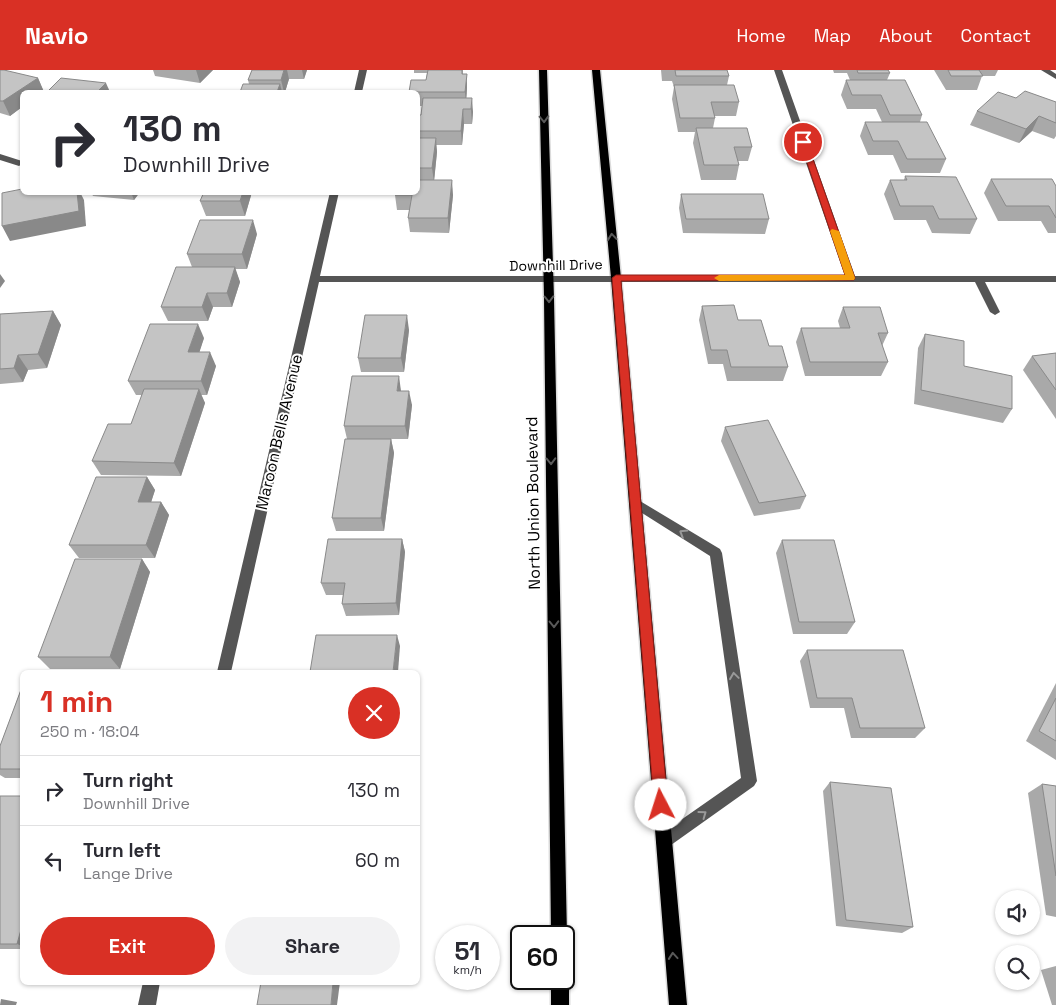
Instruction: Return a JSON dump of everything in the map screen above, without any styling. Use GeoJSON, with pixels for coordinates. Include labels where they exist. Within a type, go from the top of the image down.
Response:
{"type":"FeatureCollection","features":[{"type":"Feature","properties":{"kind":"main road","name":"North Union Boulevard"},"geometry":{"type":"LineString","coordinates":[[543,70],[559,925]]}},
{"type":"Feature","properties":{"kind":"main road"},"geometry":{"type":"LineString","coordinates":[[596,70],[616,278],[678,1005]]}},
{"type":"Feature","properties":{"kind":"main road"},"geometry":{"type":"LineString","coordinates":[[560,990],[560,1005]]}},
{"type":"Feature","properties":{"kind":"street"},"geometry":{"type":"LineString","coordinates":[[358,90],[363,70]]}},
{"type":"Feature","properties":{"kind":"street"},"geometry":{"type":"LineString","coordinates":[[778,70],[851,278]]}},
{"type":"Feature","properties":{"kind":"street"},"geometry":{"type":"LineString","coordinates":[[1045,70],[1056,76]]}},
{"type":"Feature","properties":{"kind":"street"},"geometry":{"type":"LineString","coordinates":[[0,157],[18,163]]}},
{"type":"Feature","properties":{"kind":"street","name":"Maroon Bells Avenue"},"geometry":{"type":"LineString","coordinates":[[224,670],[334,195]]}},
{"type":"Feature","properties":{"kind":"street"},"geometry":{"type":"LineString","coordinates":[[978,278],[995,312]]}},
{"type":"Feature","properties":{"kind":"street","name":"Downhill Drive"},"geometry":{"type":"LineString","coordinates":[[314,279],[1056,279]]}},
{"type":"Feature","properties":{"kind":"street"},"geometry":{"type":"LineString","coordinates":[[635,503],[716,553],[749,781],[664,842]]}},
{"type":"Feature","properties":{"kind":"street"},"geometry":{"type":"LineString","coordinates":[[147,1005],[151,985]]}},
{"type":"Feature","properties":{"kind":"building"},"geometry":{"type":"Polygon","coordinates":[[[0,70],[38,78],[3,101],[0,101],[0,70]]]}},
{"type":"Feature","properties":{"kind":"building"},"geometry":{"type":"Polygon","coordinates":[[[252,70],[284,70],[281,80],[248,80],[252,70]]]}},
{"type":"Feature","properties":{"kind":"building"},"geometry":{"type":"Polygon","coordinates":[[[428,70],[462,70],[462,74],[467,74],[465,92],[420,92],[420,90],[409,90],[411,80],[426,80],[428,70]]]}},
{"type":"Feature","properties":{"kind":"building"},"geometry":{"type":"Polygon","coordinates":[[[675,70],[727,70],[729,76],[676,76],[675,70]]]}},
{"type":"Feature","properties":{"kind":"building"},"geometry":{"type":"Polygon","coordinates":[[[857,70],[888,70],[890,73],[858,73],[857,70]]]}},
{"type":"Feature","properties":{"kind":"building"},"geometry":{"type":"Polygon","coordinates":[[[948,70],[979,70],[983,76],[951,76],[948,70]]]}},
{"type":"Feature","properties":{"kind":"building"},"geometry":{"type":"Polygon","coordinates":[[[61,78],[106,83],[99,90],[49,90],[61,78]]]}},
{"type":"Feature","properties":{"kind":"building"},"geometry":{"type":"Polygon","coordinates":[[[846,80],[905,80],[922,115],[890,115],[881,95],[852,95],[846,80]]]}},
{"type":"Feature","properties":{"kind":"building"},"geometry":{"type":"Polygon","coordinates":[[[243,84],[280,84],[278,90],[241,90],[243,84]]]}},
{"type":"Feature","properties":{"kind":"building"},"geometry":{"type":"Polygon","coordinates":[[[674,85],[734,85],[739,102],[711,102],[715,118],[680,118],[674,85]]]}},
{"type":"Feature","properties":{"kind":"building"},"geometry":{"type":"Polygon","coordinates":[[[1025,91],[1056,102],[1056,123],[1039,116],[1026,129],[977,111],[998,92],[1016,98],[1025,91]]]}},
{"type":"Feature","properties":{"kind":"building"},"geometry":{"type":"Polygon","coordinates":[[[423,98],[472,98],[471,109],[463,109],[461,131],[420,131],[423,98]]]}},
{"type":"Feature","properties":{"kind":"building"},"geometry":{"type":"Polygon","coordinates":[[[865,122],[927,122],[946,159],[907,159],[898,141],[873,141],[865,122]]]}},
{"type":"Feature","properties":{"kind":"building"},"geometry":{"type":"Polygon","coordinates":[[[696,128],[747,128],[752,147],[734,147],[739,165],[704,165],[696,128]]]}},
{"type":"Feature","properties":{"kind":"building"},"geometry":{"type":"Polygon","coordinates":[[[420,138],[436,138],[432,168],[420,168],[420,138]]]}},
{"type":"Feature","properties":{"kind":"building"},"geometry":{"type":"Polygon","coordinates":[[[905,176],[956,177],[977,219],[939,219],[933,206],[900,206],[890,180],[907,180],[905,176]]]}},
{"type":"Feature","properties":{"kind":"building"},"geometry":{"type":"Polygon","coordinates":[[[991,179],[1052,179],[1056,186],[1056,218],[1049,206],[1006,206],[991,179]]]}},
{"type":"Feature","properties":{"kind":"building"},"geometry":{"type":"Polygon","coordinates":[[[420,180],[452,180],[448,218],[408,218],[412,195],[420,195],[420,180]]]}},
{"type":"Feature","properties":{"kind":"building"},"geometry":{"type":"Polygon","coordinates":[[[20,189],[20,195],[77,195],[79,211],[2,226],[2,193],[20,189]]]}},
{"type":"Feature","properties":{"kind":"building"},"geometry":{"type":"Polygon","coordinates":[[[681,194],[763,194],[769,219],[686,219],[681,194]]]}},
{"type":"Feature","properties":{"kind":"building"},"geometry":{"type":"Polygon","coordinates":[[[203,195],[242,195],[240,201],[200,201],[203,195]]]}},
{"type":"Feature","properties":{"kind":"building"},"geometry":{"type":"Polygon","coordinates":[[[200,220],[253,220],[242,254],[187,254],[200,220]]]}},
{"type":"Feature","properties":{"kind":"building"},"geometry":{"type":"Polygon","coordinates":[[[176,267],[235,267],[227,293],[207,293],[202,307],[161,307],[176,267]]]}},
{"type":"Feature","properties":{"kind":"building"},"geometry":{"type":"Polygon","coordinates":[[[734,305],[738,320],[761,320],[769,346],[782,346],[788,367],[731,367],[727,350],[711,350],[702,306],[734,305]]]}},
{"type":"Feature","properties":{"kind":"building"},"geometry":{"type":"Polygon","coordinates":[[[843,307],[880,307],[888,333],[878,333],[888,362],[810,362],[801,328],[850,328],[843,307]]]}},
{"type":"Feature","properties":{"kind":"building"},"geometry":{"type":"Polygon","coordinates":[[[53,311],[38,354],[18,355],[14,368],[0,369],[0,314],[53,311]]]}},
{"type":"Feature","properties":{"kind":"building"},"geometry":{"type":"Polygon","coordinates":[[[365,315],[407,315],[401,358],[358,358],[365,315]]]}},
{"type":"Feature","properties":{"kind":"building"},"geometry":{"type":"Polygon","coordinates":[[[150,324],[198,324],[188,352],[210,352],[201,381],[128,381],[150,324]]]}},
{"type":"Feature","properties":{"kind":"building"},"geometry":{"type":"Polygon","coordinates":[[[925,334],[964,341],[964,366],[1012,376],[1012,409],[921,390],[925,334]]]}},
{"type":"Feature","properties":{"kind":"building"},"geometry":{"type":"Polygon","coordinates":[[[1056,353],[1056,390],[1032,356],[1056,353]]]}},
{"type":"Feature","properties":{"kind":"building"},"geometry":{"type":"Polygon","coordinates":[[[352,376],[399,376],[397,391],[409,391],[405,426],[344,426],[352,376]]]}},
{"type":"Feature","properties":{"kind":"building"},"geometry":{"type":"Polygon","coordinates":[[[144,389],[199,389],[174,463],[92,461],[108,424],[131,424],[144,389]]]}},
{"type":"Feature","properties":{"kind":"building"},"geometry":{"type":"Polygon","coordinates":[[[768,420],[806,496],[759,503],[725,427],[768,420]]]}},
{"type":"Feature","properties":{"kind":"building"},"geometry":{"type":"Polygon","coordinates":[[[345,439],[391,439],[381,518],[332,518],[345,439]]]}},
{"type":"Feature","properties":{"kind":"building"},"geometry":{"type":"Polygon","coordinates":[[[96,477],[147,477],[138,502],[161,502],[146,545],[69,545],[96,477]]]}},
{"type":"Feature","properties":{"kind":"building"},"geometry":{"type":"Polygon","coordinates":[[[328,539],[402,539],[396,603],[342,604],[345,583],[321,583],[328,539]]]}},
{"type":"Feature","properties":{"kind":"building"},"geometry":{"type":"Polygon","coordinates":[[[782,540],[834,540],[855,622],[799,622],[782,540]]]}},
{"type":"Feature","properties":{"kind":"building"},"geometry":{"type":"Polygon","coordinates":[[[75,559],[142,559],[110,657],[38,657],[75,559]]]}},
{"type":"Feature","properties":{"kind":"building"},"geometry":{"type":"Polygon","coordinates":[[[316,635],[397,635],[393,670],[310,670],[316,635]]]}},
{"type":"Feature","properties":{"kind":"building"},"geometry":{"type":"Polygon","coordinates":[[[807,650],[903,650],[925,728],[860,728],[852,698],[817,698],[807,650]]]}},
{"type":"Feature","properties":{"kind":"building"},"geometry":{"type":"Polygon","coordinates":[[[20,692],[20,769],[0,769],[0,746],[20,692]]]}},
{"type":"Feature","properties":{"kind":"building"},"geometry":{"type":"Polygon","coordinates":[[[1056,698],[1056,741],[1039,731],[1056,698]]]}},
{"type":"Feature","properties":{"kind":"building"},"geometry":{"type":"Polygon","coordinates":[[[830,782],[891,788],[913,927],[846,920],[830,782]]]}},
{"type":"Feature","properties":{"kind":"building"},"geometry":{"type":"Polygon","coordinates":[[[1042,784],[1056,786],[1056,876],[1042,784]]]}},
{"type":"Feature","properties":{"kind":"building"},"geometry":{"type":"Polygon","coordinates":[[[0,796],[20,796],[20,933],[17,944],[0,944],[0,796]]]}},
{"type":"Feature","properties":{"kind":"building"},"geometry":{"type":"Polygon","coordinates":[[[260,985],[333,985],[331,1005],[257,1005],[260,985]]]}},
{"type":"Feature","properties":{"kind":"slow traffic"},"geometry":{"type":"LineString","coordinates":[[719,278],[851,278],[835,231]]}},
{"type":"Feature","properties":{"kind":"route"},"geometry":{"type":"LineString","coordinates":[[661,805],[616,278],[851,278],[803,142]]}}]}
